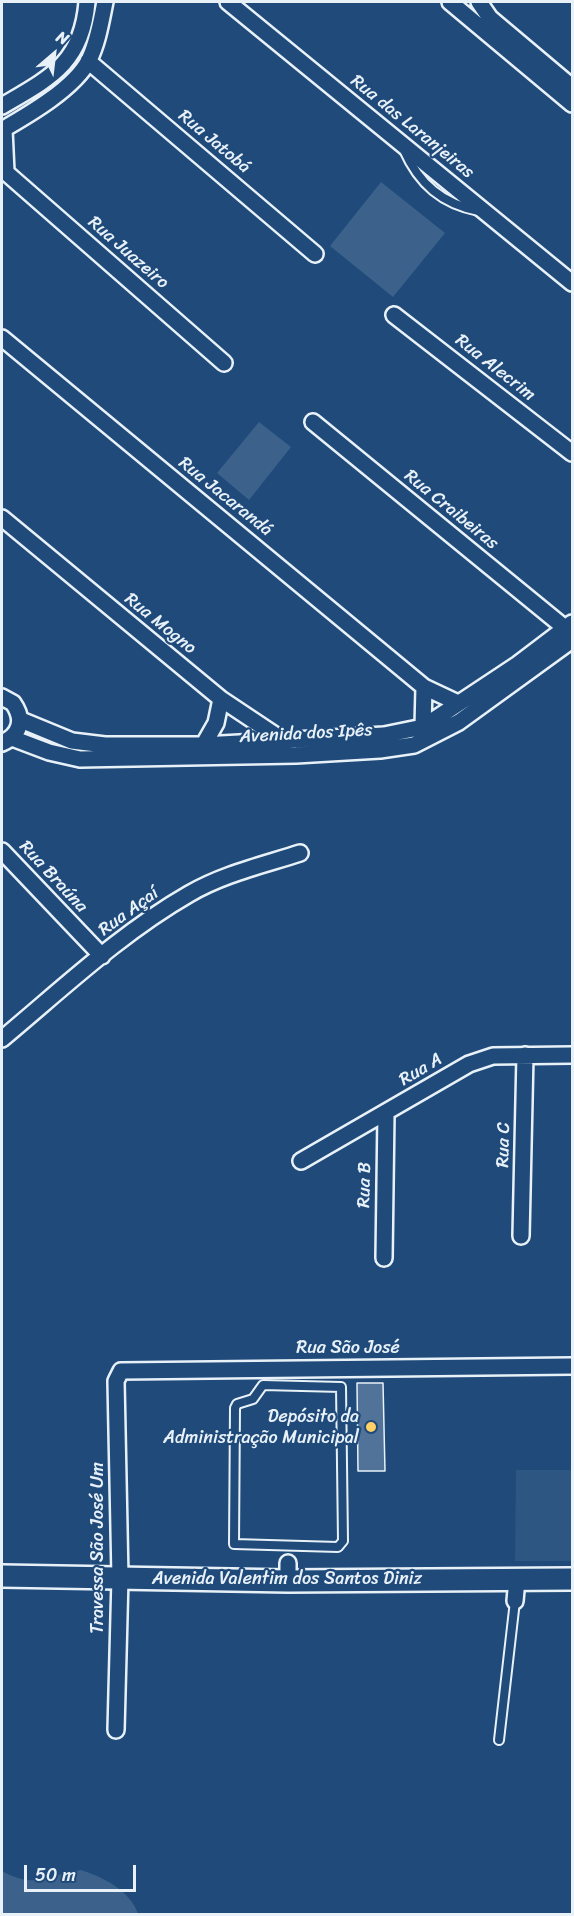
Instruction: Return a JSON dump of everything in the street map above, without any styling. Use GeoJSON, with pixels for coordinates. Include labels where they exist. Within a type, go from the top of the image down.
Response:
{"type":"FeatureCollection","features":[{"type":"Feature","properties":{"kind":"street"},"geometry":{"type":"LineString","coordinates":[[2,106],[50,78],[69,59],[80,39],[87,2]]}},
{"type":"Feature","properties":{"kind":"street"},"geometry":{"type":"LineString","coordinates":[[3,130],[78,75],[88,61],[100,30],[105,2]]}},
{"type":"Feature","properties":{"kind":"street","name":"Rua das Laranjeiras"},"geometry":{"type":"LineString","coordinates":[[228,2],[573,283]]}},
{"type":"Feature","properties":{"kind":"street"},"geometry":{"type":"LineString","coordinates":[[450,2],[573,104]]}},
{"type":"Feature","properties":{"kind":"street"},"geometry":{"type":"LineString","coordinates":[[479,2],[490,18],[573,87]]}},
{"type":"Feature","properties":{"kind":"street","name":"Rua Jatobá"},"geometry":{"type":"LineString","coordinates":[[88,61],[315,254]]}},
{"type":"Feature","properties":{"kind":"street","name":"Rua Juazeiro"},"geometry":{"type":"LineString","coordinates":[[3,130],[4,170],[224,363]]}},
{"type":"Feature","properties":{"kind":"street","name":"Rua Alecrim"},"geometry":{"type":"LineString","coordinates":[[394,315],[573,453]]}},
{"type":"Feature","properties":{"kind":"street","name":"Rua Jacarandá"},"geometry":{"type":"LineString","coordinates":[[2,338],[424,687],[458,703]]}},
{"type":"Feature","properties":{"kind":"street","name":"Rua Craibeiras"},"geometry":{"type":"LineString","coordinates":[[313,422],[570,630]]}},
{"type":"Feature","properties":{"kind":"street","name":"Rua Mogno"},"geometry":{"type":"LineString","coordinates":[[2,518],[221,699],[284,741],[296,755]]}},
{"type":"Feature","properties":{"kind":"street","name":"Avenida dos Ipês"},"geometry":{"type":"LineString","coordinates":[[4,743],[80,759],[200,751],[284,741],[384,735],[423,727],[570,630]]}},
{"type":"Feature","properties":{"kind":"street","name":"Avenida dos Ipês"},"geometry":{"type":"LineString","coordinates":[[21,720],[72,741],[105,745],[296,755],[380,750],[422,742],[459,722],[570,630]]}},
{"type":"Feature","properties":{"kind":"street"},"geometry":{"type":"LineString","coordinates":[[423,727],[424,687]]}},
{"type":"Feature","properties":{"kind":"street","name":"Avenida dos Ipês"},"geometry":{"type":"LineString","coordinates":[[2,697],[13,703],[21,720],[18,730],[4,743]]}},
{"type":"Feature","properties":{"kind":"street"},"geometry":{"type":"LineString","coordinates":[[200,751],[216,723],[221,699]]}},
{"type":"Feature","properties":{"kind":"street","name":"Rua Braúna"},"geometry":{"type":"LineString","coordinates":[[2,851],[102,956]]}},
{"type":"Feature","properties":{"kind":"street","name":"Rua Açaí"},"geometry":{"type":"LineString","coordinates":[[2,1039],[102,956],[190,893],[222,877],[300,853]]}},
{"type":"Feature","properties":{"kind":"street","name":"Rua C"},"geometry":{"type":"LineString","coordinates":[[521,1236],[525,1055]]}},
{"type":"Feature","properties":{"kind":"street","name":"Rua A"},"geometry":{"type":"LineString","coordinates":[[301,1161],[469,1064],[493,1056],[573,1055]]}},
{"type":"Feature","properties":{"kind":"street","name":"Rua B"},"geometry":{"type":"LineString","coordinates":[[384,1258],[386,1113]]}},
{"type":"Feature","properties":{"kind":"street","name":"Rua São José"},"geometry":{"type":"LineString","coordinates":[[124,1370],[573,1366]]}},
{"type":"Feature","properties":{"kind":"street","name":"Travessa São José Um"},"geometry":{"type":"LineString","coordinates":[[116,1730],[120,1578],[116,1381],[124,1370]]}},
{"type":"Feature","properties":{"kind":"street","name":"Avenida Valentim dos Santos Diniz"},"geometry":{"type":"LineString","coordinates":[[2,1576],[120,1578],[288,1564],[517,1579],[573,1579]]}},
{"type":"Feature","properties":{"kind":"street"},"geometry":{"type":"LineString","coordinates":[[515,1601],[517,1579]]}},
{"type":"Feature","properties":{"kind":"lane"},"geometry":{"type":"LineString","coordinates":[[263,1385],[336,1385],[343,1392],[344,1541],[338,1547],[288,1564],[234,1544],[235,1408],[237,1404],[254,1399],[263,1385]]}},
{"type":"Feature","properties":{"kind":"lane"},"geometry":{"type":"LineString","coordinates":[[499,1740],[515,1601]]}},
{"type":"Feature","properties":{"kind":"shaded area"},"geometry":{"type":"Polygon","coordinates":[[[381,182],[445,233],[393,297],[330,246],[381,182]]]}},
{"type":"Feature","properties":{"kind":"shaded area"},"geometry":{"type":"Polygon","coordinates":[[[259,422],[291,447],[249,500],[217,473],[259,422]]]}},
{"type":"Feature","properties":{"kind":"shaded area"},"geometry":{"type":"Polygon","coordinates":[[[516,1470],[572,1470],[572,1561],[515,1561],[516,1470]]]}},
{"type":"Feature","properties":{"kind":"shaded area"},"geometry":{"type":"Polygon","coordinates":[[[81,1870],[107,1881],[123,1892],[138,1914],[2,1914],[2,1871],[24,1880],[33,1880],[81,1870]]]}},
{"type":"Feature","properties":{"kind":"building","name":"Depósito da Administração Municipal"},"geometry":{"type":"Polygon","coordinates":[[[357,1383],[383,1383],[385,1471],[358,1471],[357,1383]]]}},
{"type":"Feature","properties":{"kind":"place","name":"Depósito da Administração Municipal"},"geometry":{"type":"Point","coordinates":[371,1427]}}]}
